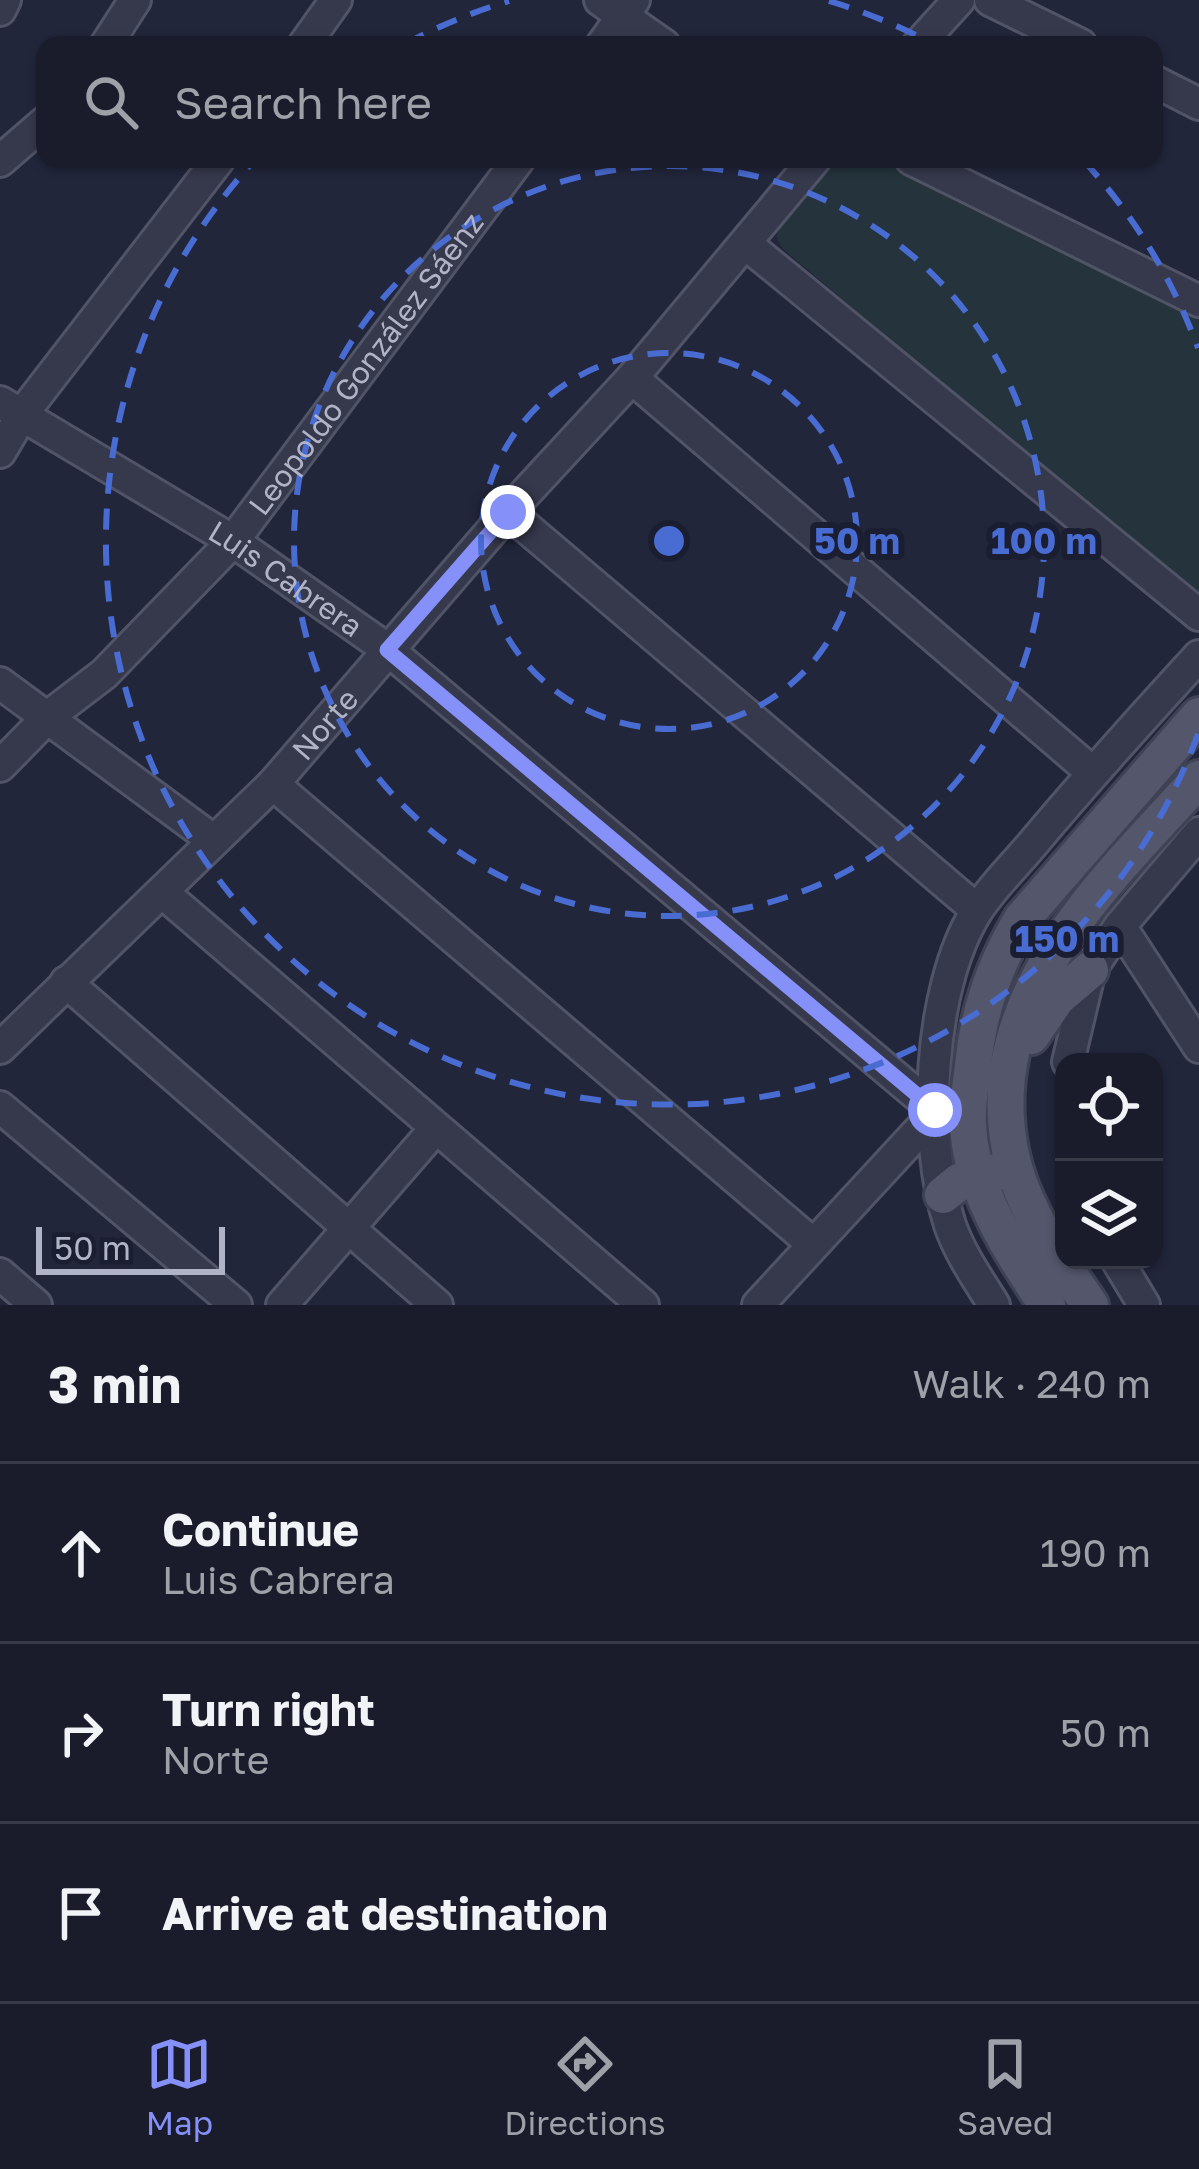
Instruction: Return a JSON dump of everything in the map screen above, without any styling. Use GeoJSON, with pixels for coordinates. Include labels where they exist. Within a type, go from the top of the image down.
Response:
{"type":"FeatureCollection","features":[{"type":"Feature","properties":{"kind":"main road"},"geometry":{"type":"LineString","coordinates":[[1090,1305],[968,1124],[976,1032],[1003,951],[1022,919],[1199,716]]}},
{"type":"Feature","properties":{"kind":"main road"},"geometry":{"type":"LineString","coordinates":[[1047,1305],[1002,1233],[998,1172],[1009,1070],[1030,997],[1080,911],[1199,779]]}},
{"type":"Feature","properties":{"kind":"main road"},"geometry":{"type":"LineString","coordinates":[[1009,1070],[1057,998],[1090,970]]}},
{"type":"Feature","properties":{"kind":"main road"},"geometry":{"type":"LineString","coordinates":[[943,1195],[953,1185],[998,1172]]}},
{"type":"Feature","properties":{"kind":"street"},"geometry":{"type":"LineString","coordinates":[[0,10],[5,0]]}},
{"type":"Feature","properties":{"kind":"street"},"geometry":{"type":"LineString","coordinates":[[112,36],[135,0]]}},
{"type":"Feature","properties":{"kind":"street"},"geometry":{"type":"LineString","coordinates":[[310,36],[336,0]]}},
{"type":"Feature","properties":{"kind":"street"},"geometry":{"type":"LineString","coordinates":[[926,36],[959,0]]}},
{"type":"Feature","properties":{"kind":"street"},"geometry":{"type":"LineString","coordinates":[[990,0],[1063,36]]}},
{"type":"Feature","properties":{"kind":"street"},"geometry":{"type":"LineString","coordinates":[[606,36],[619,5],[654,36]]}},
{"type":"Feature","properties":{"kind":"street"},"geometry":{"type":"LineString","coordinates":[[1163,86],[1199,104]]}},
{"type":"Feature","properties":{"kind":"street"},"geometry":{"type":"LineString","coordinates":[[0,161],[36,130]]}},
{"type":"Feature","properties":{"kind":"street"},"geometry":{"type":"LineString","coordinates":[[0,452],[11,408],[211,168]]}},
{"type":"Feature","properties":{"kind":"street","name":"Leopoldo González Sáenz"},"geometry":{"type":"LineString","coordinates":[[0,766],[49,716],[104,674],[233,541],[512,168]]}},
{"type":"Feature","properties":{"kind":"street","name":"Norte"},"geometry":{"type":"LineString","coordinates":[[0,1048],[273,784],[508,512],[632,378],[808,168]]}},
{"type":"Feature","properties":{"kind":"street"},"geometry":{"type":"LineString","coordinates":[[929,168],[1199,301]]}},
{"type":"Feature","properties":{"kind":"street"},"geometry":{"type":"LineString","coordinates":[[746,244],[1199,615]]}},
{"type":"Feature","properties":{"kind":"street"},"geometry":{"type":"LineString","coordinates":[[632,378],[1093,773]]}},
{"type":"Feature","properties":{"kind":"street","name":"Luis Cabrera"},"geometry":{"type":"LineString","coordinates":[[11,408],[233,541],[387,650],[935,1110]]}},
{"type":"Feature","properties":{"kind":"street"},"geometry":{"type":"LineString","coordinates":[[508,512],[977,910]]}},
{"type":"Feature","properties":{"kind":"street"},"geometry":{"type":"LineString","coordinates":[[994,1305],[957,1242],[943,1195],[935,1110],[936,1053],[963,939],[977,910],[1199,656]]}},
{"type":"Feature","properties":{"kind":"street"},"geometry":{"type":"LineString","coordinates":[[0,683],[213,840]]}},
{"type":"Feature","properties":{"kind":"street"},"geometry":{"type":"LineString","coordinates":[[273,784],[813,1244]]}},
{"type":"Feature","properties":{"kind":"street"},"geometry":{"type":"LineString","coordinates":[[1070,1053],[1090,970],[1120,926],[1199,833]]}},
{"type":"Feature","properties":{"kind":"street"},"geometry":{"type":"LineString","coordinates":[[162,892],[643,1305]]}},
{"type":"Feature","properties":{"kind":"street"},"geometry":{"type":"LineString","coordinates":[[1120,926],[1199,1046]]}},
{"type":"Feature","properties":{"kind":"street"},"geometry":{"type":"LineString","coordinates":[[66,982],[436,1305]]}},
{"type":"Feature","properties":{"kind":"street"},"geometry":{"type":"LineString","coordinates":[[758,1305],[935,1110],[1009,1070]]}},
{"type":"Feature","properties":{"kind":"street"},"geometry":{"type":"LineString","coordinates":[[0,1107],[236,1305]]}},
{"type":"Feature","properties":{"kind":"street"},"geometry":{"type":"LineString","coordinates":[[282,1305],[436,1128]]}},
{"type":"Feature","properties":{"kind":"street"},"geometry":{"type":"LineString","coordinates":[[1123,1269],[1144,1305]]}},
{"type":"Feature","properties":{"kind":"street"},"geometry":{"type":"LineString","coordinates":[[0,1274],[36,1305]]}},
{"type":"Feature","properties":{"kind":"shaded area"},"geometry":{"type":"Polygon","coordinates":[[[831,168],[899,168],[1199,317],[1199,600],[783,249],[776,237],[781,223],[831,168]]]}},
{"type":"Feature","properties":{"kind":"route"},"geometry":{"type":"LineString","coordinates":[[508,512],[387,650],[935,1110]]}}]}
